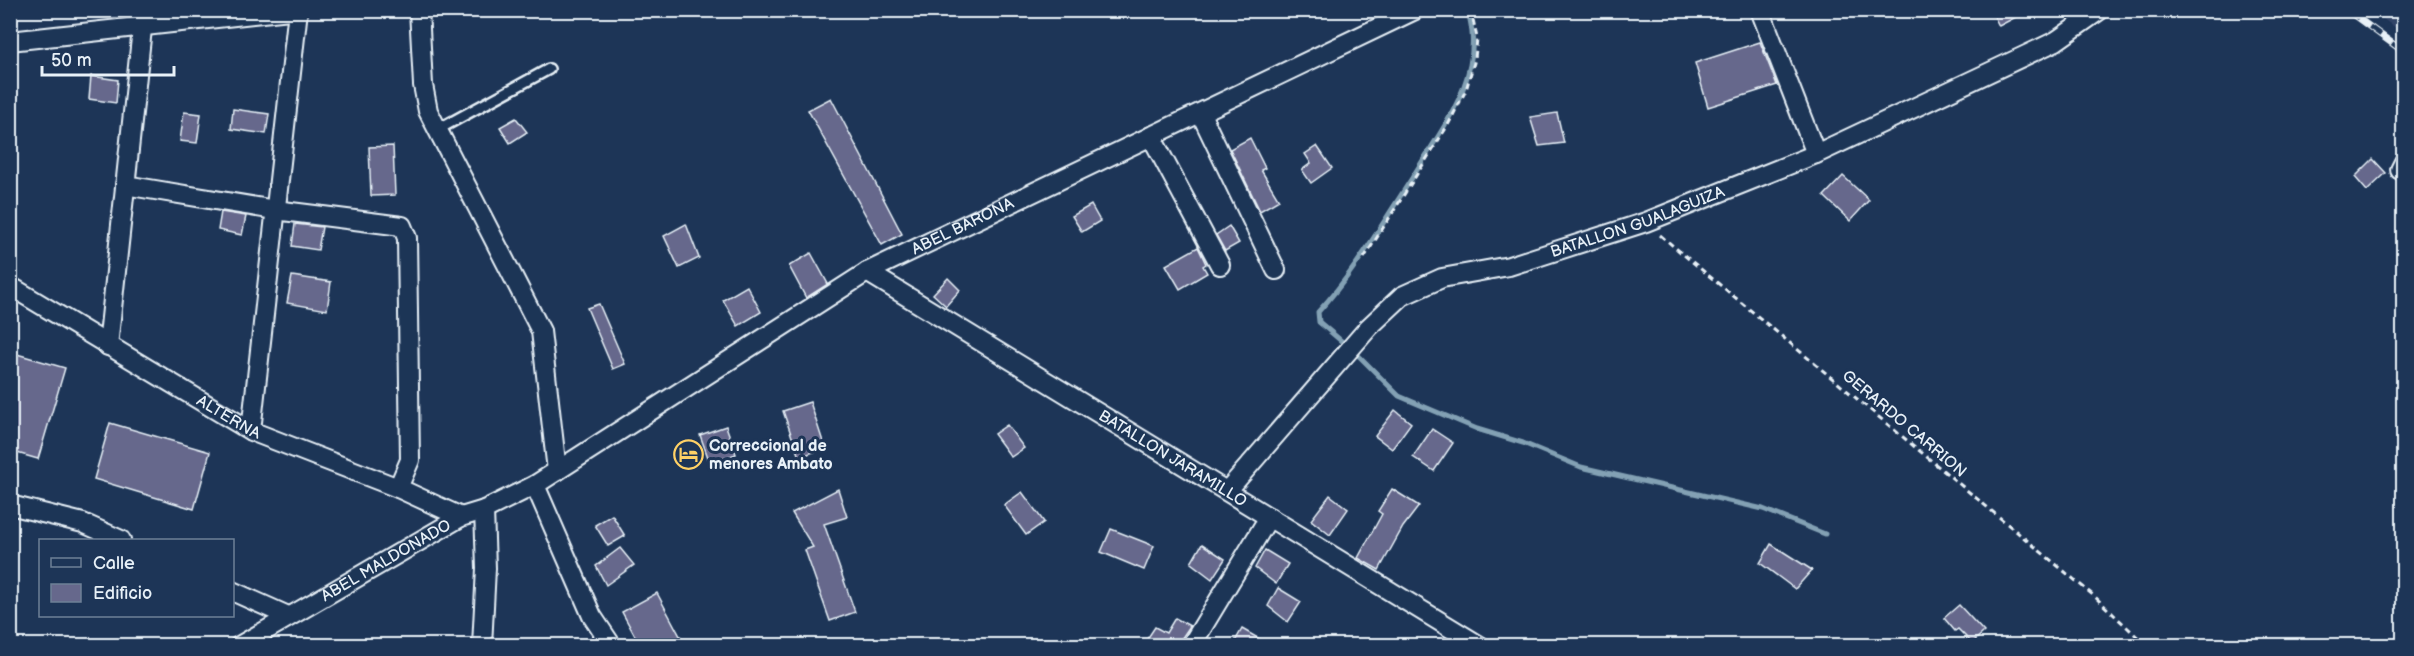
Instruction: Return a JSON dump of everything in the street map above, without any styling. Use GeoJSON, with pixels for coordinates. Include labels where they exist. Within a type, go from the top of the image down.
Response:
{"type":"FeatureCollection","features":[{"type":"Feature","properties":{"kind":"street"},"geometry":{"type":"LineString","coordinates":[[10,41],[143,19],[290,10]]}},
{"type":"Feature","properties":{"kind":"street"},"geometry":{"type":"LineString","coordinates":[[251,432],[298,10]]}},
{"type":"Feature","properties":{"kind":"street"},"geometry":{"type":"LineString","coordinates":[[419,10],[423,85],[428,111],[541,331],[557,471]]}},
{"type":"Feature","properties":{"kind":"street","name":"ABEL BARONA"},"geometry":{"type":"LineString","coordinates":[[535,485],[867,272],[1415,10]]}},
{"type":"Feature","properties":{"kind":"street"},"geometry":{"type":"LineString","coordinates":[[1760,10],[1816,154]]}},
{"type":"Feature","properties":{"kind":"street","name":"BATALLON GUALAGUIZA"},"geometry":{"type":"LineString","coordinates":[[1227,491],[1369,327],[1402,296],[1442,278],[1509,266],[1646,222],[1816,154],[2056,41],[2100,10]]}},
{"type":"Feature","properties":{"kind":"street"},"geometry":{"type":"LineString","coordinates":[[108,346],[143,19]]}},
{"type":"Feature","properties":{"kind":"street"},"geometry":{"type":"LineString","coordinates":[[1201,114],[1276,270]]}},
{"type":"Feature","properties":{"kind":"street"},"geometry":{"type":"LineString","coordinates":[[1151,136],[1220,265]]}},
{"type":"Feature","properties":{"kind":"street"},"geometry":{"type":"LineString","coordinates":[[125,185],[275,210],[402,226],[407,238],[410,460],[398,488]]}},
{"type":"Feature","properties":{"kind":"street","name":"BATALLON JARAMILLO"},"geometry":{"type":"LineString","coordinates":[[867,272],[1480,645]]}},
{"type":"Feature","properties":{"kind":"street","name":"ALTERNA"},"geometry":{"type":"LineString","coordinates":[[10,286],[251,432],[398,488],[461,517]]}},
{"type":"Feature","properties":{"kind":"street"},"geometry":{"type":"LineString","coordinates":[[535,485],[592,616],[612,645]]}},
{"type":"Feature","properties":{"kind":"street","name":"ABEL MALDONADO"},"geometry":{"type":"LineString","coordinates":[[239,645],[461,517],[484,510],[535,485]]}},
{"type":"Feature","properties":{"kind":"street"},"geometry":{"type":"LineString","coordinates":[[10,505],[82,523],[119,539]]}},
{"type":"Feature","properties":{"kind":"street"},"geometry":{"type":"LineString","coordinates":[[482,645],[486,568],[484,510]]}},
{"type":"Feature","properties":{"kind":"street"},"geometry":{"type":"LineString","coordinates":[[1191,645],[1269,517]]}},
{"type":"Feature","properties":{"kind":"street"},"geometry":{"type":"LineString","coordinates":[[234,592],[288,616]]}},
{"type":"Feature","properties":{"kind":"lane"},"geometry":{"type":"LineString","coordinates":[[437,130],[549,69]]}},
{"type":"Feature","properties":{"kind":"path"},"geometry":{"type":"LineString","coordinates":[[1364,258],[1448,125],[1466,90],[1475,59],[1477,38],[1471,10]]}},
{"type":"Feature","properties":{"kind":"path","name":"GERARDO CARRION"},"geometry":{"type":"LineString","coordinates":[[1646,222],[2094,596],[2147,645]]}},
{"type":"Feature","properties":{"kind":"shaded area"},"geometry":{"type":"Polygon","coordinates":[[[2372,11],[2403,11],[2403,33],[2372,11]]]}},
{"type":"Feature","properties":{"kind":"building"},"geometry":{"type":"Polygon","coordinates":[[[1991,10],[2029,10],[1999,26],[1991,10]]]}},
{"type":"Feature","properties":{"kind":"building"},"geometry":{"type":"Polygon","coordinates":[[[1760,42],[1777,85],[1708,107],[1695,63],[1760,42]]]}},
{"type":"Feature","properties":{"kind":"building"},"geometry":{"type":"Polygon","coordinates":[[[91,76],[118,80],[116,103],[89,99],[91,76]]]}},
{"type":"Feature","properties":{"kind":"building"},"geometry":{"type":"Polygon","coordinates":[[[831,98],[902,234],[882,245],[808,110],[831,98]]]}},
{"type":"Feature","properties":{"kind":"building"},"geometry":{"type":"Polygon","coordinates":[[[233,109],[269,114],[266,134],[231,129],[233,109]]]}},
{"type":"Feature","properties":{"kind":"building"},"geometry":{"type":"Polygon","coordinates":[[[184,112],[201,114],[197,143],[180,141],[184,112]]]}},
{"type":"Feature","properties":{"kind":"building"},"geometry":{"type":"Polygon","coordinates":[[[1557,113],[1564,143],[1539,146],[1530,117],[1557,113]]]}},
{"type":"Feature","properties":{"kind":"building"},"geometry":{"type":"Polygon","coordinates":[[[516,118],[527,132],[510,143],[500,127],[516,118]]]}},
{"type":"Feature","properties":{"kind":"building"},"geometry":{"type":"Polygon","coordinates":[[[1250,138],[1265,168],[1261,170],[1279,200],[1260,211],[1230,149],[1250,138]]]}},
{"type":"Feature","properties":{"kind":"building"},"geometry":{"type":"Polygon","coordinates":[[[393,146],[395,195],[371,196],[369,147],[393,146]]]}},
{"type":"Feature","properties":{"kind":"building"},"geometry":{"type":"Polygon","coordinates":[[[1317,146],[1332,168],[1311,183],[1302,170],[1311,163],[1305,154],[1317,146]]]}},
{"type":"Feature","properties":{"kind":"building"},"geometry":{"type":"Polygon","coordinates":[[[2373,159],[2386,173],[2367,191],[2355,177],[2373,159]]]}},
{"type":"Feature","properties":{"kind":"building"},"geometry":{"type":"Polygon","coordinates":[[[1843,176],[1869,200],[1850,221],[1824,196],[1843,176]]]}},
{"type":"Feature","properties":{"kind":"building"},"geometry":{"type":"Polygon","coordinates":[[[1091,205],[1100,221],[1082,232],[1072,216],[1091,205]]]}},
{"type":"Feature","properties":{"kind":"building"},"geometry":{"type":"Polygon","coordinates":[[[221,212],[246,216],[242,235],[218,230],[221,212]]]}},
{"type":"Feature","properties":{"kind":"building"},"geometry":{"type":"Polygon","coordinates":[[[295,224],[322,227],[318,250],[292,246],[295,224]]]}},
{"type":"Feature","properties":{"kind":"building"},"geometry":{"type":"Polygon","coordinates":[[[686,224],[699,258],[679,268],[664,236],[686,224]]]}},
{"type":"Feature","properties":{"kind":"building"},"geometry":{"type":"Polygon","coordinates":[[[1229,226],[1239,243],[1225,251],[1216,235],[1229,226]]]}},
{"type":"Feature","properties":{"kind":"building"},"geometry":{"type":"Polygon","coordinates":[[[1198,247],[1206,264],[1203,266],[1207,273],[1180,289],[1166,265],[1198,247]]]}},
{"type":"Feature","properties":{"kind":"building"},"geometry":{"type":"Polygon","coordinates":[[[811,253],[828,284],[806,298],[789,266],[811,253]]]}},
{"type":"Feature","properties":{"kind":"building"},"geometry":{"type":"Polygon","coordinates":[[[292,276],[331,282],[327,310],[287,303],[292,276]]]}},
{"type":"Feature","properties":{"kind":"building"},"geometry":{"type":"Polygon","coordinates":[[[948,278],[960,290],[946,306],[933,294],[948,278]]]}},
{"type":"Feature","properties":{"kind":"building"},"geometry":{"type":"Polygon","coordinates":[[[747,286],[761,312],[738,326],[723,300],[747,286]]]}},
{"type":"Feature","properties":{"kind":"building"},"geometry":{"type":"Polygon","coordinates":[[[599,304],[625,364],[613,369],[587,308],[599,304]]]}},
{"type":"Feature","properties":{"kind":"building"},"geometry":{"type":"Polygon","coordinates":[[[10,352],[65,368],[38,459],[10,451],[10,352]]]}},
{"type":"Feature","properties":{"kind":"building"},"geometry":{"type":"Polygon","coordinates":[[[810,402],[825,448],[799,457],[783,411],[810,402]]]}},
{"type":"Feature","properties":{"kind":"building"},"geometry":{"type":"Polygon","coordinates":[[[1395,410],[1411,423],[1392,449],[1375,436],[1395,410]]]}},
{"type":"Feature","properties":{"kind":"building"},"geometry":{"type":"Polygon","coordinates":[[[110,423],[210,452],[194,509],[94,479],[110,423]]]}},
{"type":"Feature","properties":{"kind":"building"},"geometry":{"type":"Polygon","coordinates":[[[1007,425],[1024,448],[1011,457],[994,434],[1007,425]]]}},
{"type":"Feature","properties":{"kind":"building"},"geometry":{"type":"Polygon","coordinates":[[[726,426],[736,454],[710,463],[700,435],[726,426]]]}},
{"type":"Feature","properties":{"kind":"building"},"geometry":{"type":"Polygon","coordinates":[[[1432,429],[1453,443],[1434,471],[1413,457],[1432,429]]]}},
{"type":"Feature","properties":{"kind":"building"},"geometry":{"type":"Polygon","coordinates":[[[838,489],[847,517],[824,524],[855,612],[830,621],[805,550],[813,547],[792,513],[838,489]]]}},
{"type":"Feature","properties":{"kind":"building"},"geometry":{"type":"Polygon","coordinates":[[[1392,489],[1419,506],[1403,527],[1379,570],[1358,558],[1382,514],[1378,511],[1392,489]]]}},
{"type":"Feature","properties":{"kind":"building"},"geometry":{"type":"Polygon","coordinates":[[[1022,492],[1044,522],[1026,535],[1004,505],[1022,492]]]}},
{"type":"Feature","properties":{"kind":"building"},"geometry":{"type":"Polygon","coordinates":[[[1330,495],[1348,509],[1330,535],[1311,520],[1330,495]]]}},
{"type":"Feature","properties":{"kind":"building"},"geometry":{"type":"Polygon","coordinates":[[[612,515],[625,536],[608,546],[595,525],[612,515]]]}},
{"type":"Feature","properties":{"kind":"building"},"geometry":{"type":"Polygon","coordinates":[[[1111,529],[1154,546],[1144,570],[1101,552],[1111,529]]]}},
{"type":"Feature","properties":{"kind":"building"},"geometry":{"type":"Polygon","coordinates":[[[1202,544],[1225,559],[1212,579],[1191,563],[1202,544]]]}},
{"type":"Feature","properties":{"kind":"building"},"geometry":{"type":"Polygon","coordinates":[[[1771,544],[1812,570],[1795,589],[1760,563],[1771,544]]]}},
{"type":"Feature","properties":{"kind":"building"},"geometry":{"type":"Polygon","coordinates":[[[620,548],[634,565],[606,585],[596,566],[620,548]]]}},
{"type":"Feature","properties":{"kind":"building"},"geometry":{"type":"Polygon","coordinates":[[[1265,550],[1288,564],[1276,584],[1255,568],[1265,550]]]}},
{"type":"Feature","properties":{"kind":"building"},"geometry":{"type":"Polygon","coordinates":[[[1278,588],[1301,602],[1288,622],[1268,606],[1278,588]]]}},
{"type":"Feature","properties":{"kind":"building"},"geometry":{"type":"Polygon","coordinates":[[[657,593],[681,638],[666,645],[640,645],[622,612],[657,593]]]}},
{"type":"Feature","properties":{"kind":"building"},"geometry":{"type":"Polygon","coordinates":[[[1959,605],[1984,632],[1972,643],[1958,629],[1955,631],[1944,618],[1959,605]]]}},
{"type":"Feature","properties":{"kind":"building"},"geometry":{"type":"Polygon","coordinates":[[[1175,618],[1190,626],[1179,642],[1180,645],[1143,645],[1155,627],[1166,633],[1175,618]]]}},
{"type":"Feature","properties":{"kind":"building"},"geometry":{"type":"Polygon","coordinates":[[[1242,629],[1270,645],[1233,645],[1242,629]]]}},
{"type":"Feature","properties":{"kind":"waterway"},"geometry":{"type":"LineString","coordinates":[[1468,11],[1472,38],[1471,58],[1466,80],[1454,110],[1368,247],[1318,312],[1319,322],[1359,356],[1399,396],[1477,429],[1523,443],[1581,467],[1763,509],[1825,534]]}},
{"type":"Feature","properties":{"kind":"railway"},"geometry":{"type":"LineString","coordinates":[[2347,10],[2404,52]]}},
{"type":"Feature","properties":{"kind":"place","name":"Correccional de menores Ambato"},"geometry":{"type":"Point","coordinates":[688,455]}}]}
